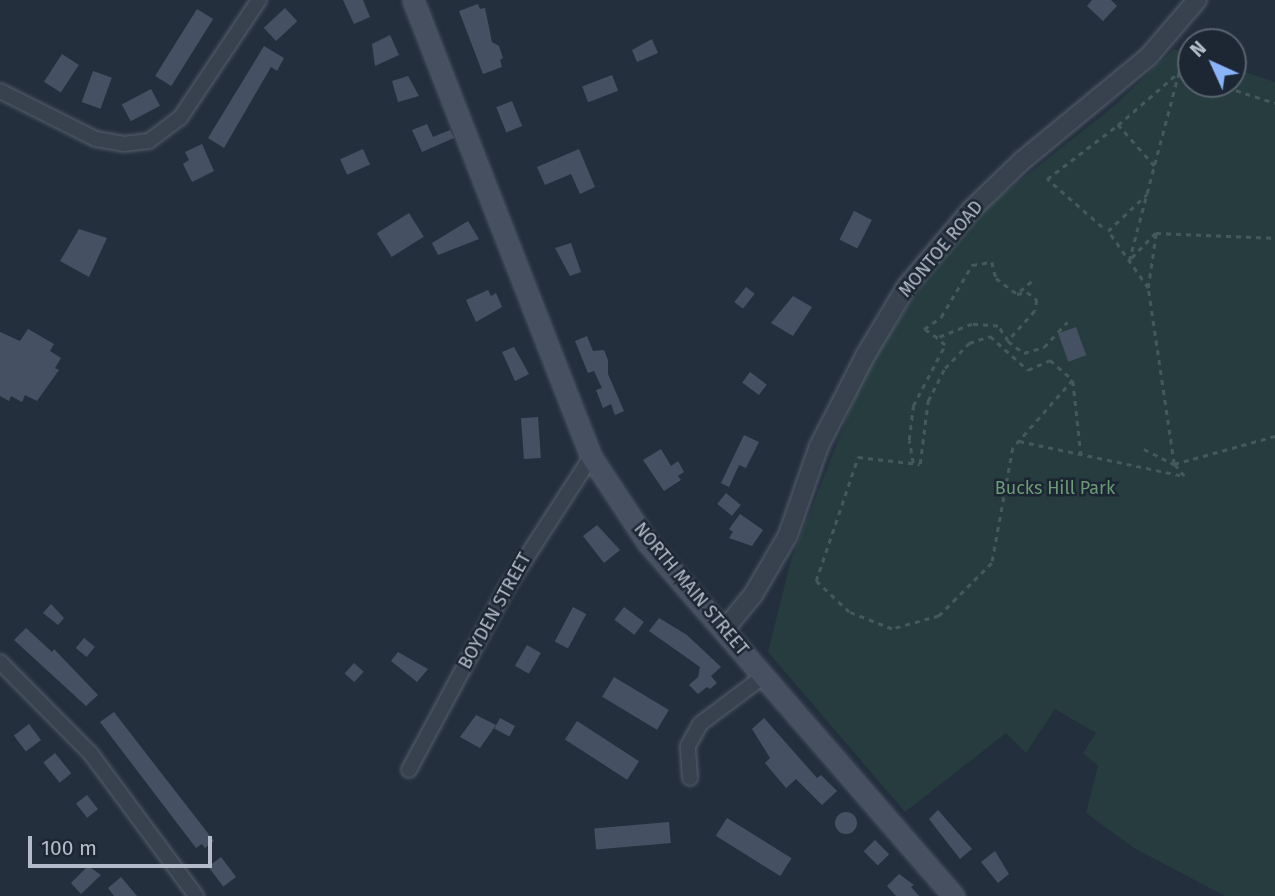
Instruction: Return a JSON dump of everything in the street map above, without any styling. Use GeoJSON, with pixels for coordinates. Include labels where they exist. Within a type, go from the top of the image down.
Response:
{"type":"FeatureCollection","features":[{"type":"Feature","properties":{"kind":"main road","name":"NORTH MAIN STREET"},"geometry":{"type":"LineString","coordinates":[[412,0],[590,457],[647,542],[954,896]]}},
{"type":"Feature","properties":{"kind":"street"},"geometry":{"type":"LineString","coordinates":[[0,91],[96,139],[124,144],[149,141],[180,118],[245,14],[259,0]]}},
{"type":"Feature","properties":{"kind":"street","name":"MONTOE ROAD"},"geometry":{"type":"LineString","coordinates":[[724,630],[752,595],[788,535],[819,446],[865,356],[907,286],[971,210],[1023,160],[1149,55],[1197,0]]}},
{"type":"Feature","properties":{"kind":"street","name":"BOYDEN STREET"},"geometry":{"type":"LineString","coordinates":[[409,770],[512,578],[590,457]]}},
{"type":"Feature","properties":{"kind":"street"},"geometry":{"type":"LineString","coordinates":[[0,662],[91,754],[196,896]]}},
{"type":"Feature","properties":{"kind":"street"},"geometry":{"type":"LineString","coordinates":[[690,778],[688,746],[700,724],[764,676]]}},
{"type":"Feature","properties":{"kind":"path"},"geometry":{"type":"LineString","coordinates":[[1102,227],[1047,179],[1118,125],[1177,74]]}},
{"type":"Feature","properties":{"kind":"path"},"geometry":{"type":"LineString","coordinates":[[1129,261],[1177,80]]}},
{"type":"Feature","properties":{"kind":"path"},"geometry":{"type":"LineString","coordinates":[[1247,94],[1275,103]]}},
{"type":"Feature","properties":{"kind":"path"},"geometry":{"type":"LineString","coordinates":[[1118,125],[1154,166]]}},
{"type":"Feature","properties":{"kind":"path"},"geometry":{"type":"LineString","coordinates":[[1147,194],[1108,231],[1148,288]]}},
{"type":"Feature","properties":{"kind":"path"},"geometry":{"type":"LineString","coordinates":[[1129,261],[1156,233],[1275,238]]}},
{"type":"Feature","properties":{"kind":"path"},"geometry":{"type":"LineString","coordinates":[[1156,233],[1148,288],[1174,464]]}},
{"type":"Feature","properties":{"kind":"path"},"geometry":{"type":"LineString","coordinates":[[913,463],[909,440],[913,406],[945,345],[924,329],[941,317],[972,265],[992,262],[996,278],[1017,293],[1027,292],[1037,300],[1035,311],[1007,341]]}},
{"type":"Feature","properties":{"kind":"path"},"geometry":{"type":"LineString","coordinates":[[1017,293],[1033,280]]}},
{"type":"Feature","properties":{"kind":"path"},"geometry":{"type":"LineString","coordinates":[[937,338],[972,324],[999,326],[1007,341],[1024,353],[1044,346],[1068,322]]}},
{"type":"Feature","properties":{"kind":"path"},"geometry":{"type":"LineString","coordinates":[[1073,380],[1013,448],[992,563],[939,616],[892,629],[849,612],[816,582],[858,457],[920,464],[929,401],[945,368],[969,343],[990,336],[1028,370],[1049,360],[1073,380],[1081,454]]}},
{"type":"Feature","properties":{"kind":"path"},"geometry":{"type":"LineString","coordinates":[[1174,464],[1275,436]]}},
{"type":"Feature","properties":{"kind":"path"},"geometry":{"type":"LineString","coordinates":[[1019,441],[1184,476],[1174,464],[1144,449]]}},
{"type":"Feature","properties":{"kind":"green space","name":"Bucks Hill Park"},"geometry":{"type":"Polygon","coordinates":[[[1174,49],[1177,50],[1177,98],[1247,98],[1247,73],[1275,82],[1275,896],[1225,896],[1134,848],[1086,813],[1098,766],[1083,753],[1096,733],[1055,709],[1026,753],[1006,733],[905,812],[768,652],[791,560],[867,367],[963,226],[1115,105],[1174,49]]]}},
{"type":"Feature","properties":{"kind":"building"},"geometry":{"type":"Polygon","coordinates":[[[343,0],[363,0],[370,17],[354,24],[343,0]]]}},
{"type":"Feature","properties":{"kind":"building"},"geometry":{"type":"Polygon","coordinates":[[[1092,0],[1111,0],[1117,6],[1103,21],[1087,6],[1092,0]]]}},
{"type":"Feature","properties":{"kind":"building"},"geometry":{"type":"Polygon","coordinates":[[[478,4],[480,9],[485,8],[492,42],[499,46],[503,58],[500,60],[502,67],[483,74],[459,11],[478,4]]]}},
{"type":"Feature","properties":{"kind":"building"},"geometry":{"type":"Polygon","coordinates":[[[285,8],[297,21],[276,41],[264,28],[285,8]]]}},
{"type":"Feature","properties":{"kind":"building"},"geometry":{"type":"Polygon","coordinates":[[[197,9],[213,19],[171,86],[155,76],[197,9]]]}},
{"type":"Feature","properties":{"kind":"building"},"geometry":{"type":"Polygon","coordinates":[[[390,35],[399,55],[375,66],[372,44],[390,35]]]}},
{"type":"Feature","properties":{"kind":"building"},"geometry":{"type":"Polygon","coordinates":[[[652,39],[658,53],[637,62],[632,50],[652,39]]]}},
{"type":"Feature","properties":{"kind":"building"},"geometry":{"type":"Polygon","coordinates":[[[264,46],[284,58],[277,71],[271,67],[224,148],[208,138],[264,46]]]}},
{"type":"Feature","properties":{"kind":"building"},"geometry":{"type":"Polygon","coordinates":[[[62,54],[79,65],[61,93],[44,82],[62,54]]]}},
{"type":"Feature","properties":{"kind":"building"},"geometry":{"type":"Polygon","coordinates":[[[93,71],[112,78],[101,109],[82,102],[93,71]]]}},
{"type":"Feature","properties":{"kind":"building"},"geometry":{"type":"Polygon","coordinates":[[[612,75],[618,91],[588,102],[582,86],[612,75]]]}},
{"type":"Feature","properties":{"kind":"building"},"geometry":{"type":"Polygon","coordinates":[[[408,76],[419,96],[398,102],[392,81],[408,76]]]}},
{"type":"Feature","properties":{"kind":"building"},"geometry":{"type":"Polygon","coordinates":[[[151,89],[160,106],[131,121],[122,104],[151,89]]]}},
{"type":"Feature","properties":{"kind":"building"},"geometry":{"type":"Polygon","coordinates":[[[512,101],[522,126],[506,132],[496,107],[512,101]]]}},
{"type":"Feature","properties":{"kind":"building"},"geometry":{"type":"Polygon","coordinates":[[[427,124],[433,137],[450,130],[454,138],[422,152],[412,130],[427,124]]]}},
{"type":"Feature","properties":{"kind":"building"},"geometry":{"type":"Polygon","coordinates":[[[202,144],[214,171],[192,182],[183,164],[189,160],[185,152],[202,144]]]}},
{"type":"Feature","properties":{"kind":"building"},"geometry":{"type":"Polygon","coordinates":[[[363,149],[370,165],[347,175],[340,159],[363,149]]]}},
{"type":"Feature","properties":{"kind":"building"},"geometry":{"type":"Polygon","coordinates":[[[579,149],[595,187],[580,194],[571,174],[545,185],[537,167],[579,149]]]}},
{"type":"Feature","properties":{"kind":"building"},"geometry":{"type":"Polygon","coordinates":[[[854,211],[872,220],[857,249],[839,240],[854,211]]]}},
{"type":"Feature","properties":{"kind":"building"},"geometry":{"type":"Polygon","coordinates":[[[409,213],[424,237],[392,257],[377,233],[409,213]]]}},
{"type":"Feature","properties":{"kind":"building"},"geometry":{"type":"Polygon","coordinates":[[[468,221],[479,239],[438,255],[432,243],[468,221]]]}},
{"type":"Feature","properties":{"kind":"building"},"geometry":{"type":"Polygon","coordinates":[[[79,229],[107,238],[89,277],[60,261],[79,229]]]}},
{"type":"Feature","properties":{"kind":"building"},"geometry":{"type":"Polygon","coordinates":[[[571,243],[581,272],[570,276],[555,248],[571,243]]]}},
{"type":"Feature","properties":{"kind":"building"},"geometry":{"type":"Polygon","coordinates":[[[746,287],[755,294],[743,309],[734,302],[746,287]]]}},
{"type":"Feature","properties":{"kind":"building"},"geometry":{"type":"Polygon","coordinates":[[[488,290],[491,296],[496,293],[502,307],[476,322],[466,300],[488,290]]]}},
{"type":"Feature","properties":{"kind":"building"},"geometry":{"type":"Polygon","coordinates":[[[793,296],[812,307],[793,336],[771,323],[793,296]]]}},
{"type":"Feature","properties":{"kind":"building"},"geometry":{"type":"Polygon","coordinates":[[[1076,327],[1086,355],[1068,362],[1058,333],[1076,327]]]}},
{"type":"Feature","properties":{"kind":"building"},"geometry":{"type":"Polygon","coordinates":[[[28,329],[54,344],[50,351],[61,358],[55,368],[59,370],[37,401],[25,395],[22,402],[11,396],[9,401],[0,396],[0,332],[20,341],[28,329]]]}},
{"type":"Feature","properties":{"kind":"building"},"geometry":{"type":"Polygon","coordinates":[[[587,336],[593,351],[604,350],[608,360],[608,374],[624,411],[615,415],[611,404],[603,408],[596,390],[602,388],[594,371],[588,373],[575,341],[587,336]]]}},
{"type":"Feature","properties":{"kind":"building"},"geometry":{"type":"Polygon","coordinates":[[[514,347],[529,374],[515,381],[502,352],[514,347]]]}},
{"type":"Feature","properties":{"kind":"building"},"geometry":{"type":"Polygon","coordinates":[[[750,372],[767,385],[759,395],[742,382],[750,372]]]}},
{"type":"Feature","properties":{"kind":"building"},"geometry":{"type":"Polygon","coordinates":[[[538,417],[541,458],[524,459],[521,418],[538,417]]]}},
{"type":"Feature","properties":{"kind":"building"},"geometry":{"type":"Polygon","coordinates":[[[744,435],[759,442],[746,468],[739,465],[729,487],[721,483],[744,435]]]}},
{"type":"Feature","properties":{"kind":"building"},"geometry":{"type":"Polygon","coordinates":[[[661,449],[671,466],[678,461],[684,472],[678,476],[681,480],[664,491],[643,460],[661,449]]]}},
{"type":"Feature","properties":{"kind":"building"},"geometry":{"type":"Polygon","coordinates":[[[726,493],[741,505],[732,516],[717,504],[726,493]]]}},
{"type":"Feature","properties":{"kind":"building"},"geometry":{"type":"Polygon","coordinates":[[[740,514],[763,530],[752,546],[729,538],[733,532],[729,529],[740,514]]]}},
{"type":"Feature","properties":{"kind":"building"},"geometry":{"type":"Polygon","coordinates":[[[597,525],[620,550],[604,563],[583,536],[597,525]]]}},
{"type":"Feature","properties":{"kind":"building"},"geometry":{"type":"Polygon","coordinates":[[[51,604],[64,618],[58,625],[43,613],[51,604]]]}},
{"type":"Feature","properties":{"kind":"building"},"geometry":{"type":"Polygon","coordinates":[[[573,607],[586,614],[568,648],[555,641],[573,607]]]}},
{"type":"Feature","properties":{"kind":"building"},"geometry":{"type":"Polygon","coordinates":[[[624,607],[644,622],[634,635],[614,620],[624,607]]]}},
{"type":"Feature","properties":{"kind":"building"},"geometry":{"type":"Polygon","coordinates":[[[659,618],[687,635],[721,667],[711,676],[717,683],[710,689],[707,687],[698,694],[689,685],[698,677],[700,667],[649,631],[659,618]]]}},
{"type":"Feature","properties":{"kind":"building"},"geometry":{"type":"Polygon","coordinates":[[[26,628],[52,652],[54,649],[98,695],[86,706],[14,640],[26,628]]]}},
{"type":"Feature","properties":{"kind":"building"},"geometry":{"type":"Polygon","coordinates":[[[84,638],[95,647],[87,657],[76,648],[84,638]]]}},
{"type":"Feature","properties":{"kind":"building"},"geometry":{"type":"Polygon","coordinates":[[[527,645],[541,653],[529,674],[515,666],[527,645]]]}},
{"type":"Feature","properties":{"kind":"building"},"geometry":{"type":"Polygon","coordinates":[[[398,652],[428,669],[417,682],[391,661],[398,652]]]}},
{"type":"Feature","properties":{"kind":"building"},"geometry":{"type":"Polygon","coordinates":[[[354,663],[364,672],[354,682],[345,673],[354,663]]]}},
{"type":"Feature","properties":{"kind":"building"},"geometry":{"type":"Polygon","coordinates":[[[614,677],[669,710],[657,730],[602,697],[614,677]]]}},
{"type":"Feature","properties":{"kind":"building"},"geometry":{"type":"Polygon","coordinates":[[[114,712],[214,841],[205,848],[202,844],[196,848],[100,722],[114,712]]]}},
{"type":"Feature","properties":{"kind":"building"},"geometry":{"type":"Polygon","coordinates":[[[476,715],[496,725],[480,748],[460,737],[476,715]]]}},
{"type":"Feature","properties":{"kind":"building"},"geometry":{"type":"Polygon","coordinates":[[[500,718],[515,726],[509,737],[494,729],[500,718]]]}},
{"type":"Feature","properties":{"kind":"building"},"geometry":{"type":"Polygon","coordinates":[[[764,718],[817,778],[821,775],[837,791],[822,805],[796,779],[786,788],[765,763],[770,758],[752,729],[764,718]]]}},
{"type":"Feature","properties":{"kind":"building"},"geometry":{"type":"Polygon","coordinates":[[[577,721],[639,761],[627,780],[565,739],[577,721]]]}},
{"type":"Feature","properties":{"kind":"building"},"geometry":{"type":"Polygon","coordinates":[[[29,724],[41,740],[26,751],[14,735],[29,724]]]}},
{"type":"Feature","properties":{"kind":"building"},"geometry":{"type":"Polygon","coordinates":[[[55,753],[71,773],[60,783],[43,762],[55,753]]]}},
{"type":"Feature","properties":{"kind":"building"},"geometry":{"type":"Polygon","coordinates":[[[87,795],[98,809],[87,818],[76,804],[87,795]]]}},
{"type":"Feature","properties":{"kind":"building"},"geometry":{"type":"Polygon","coordinates":[[[938,810],[972,849],[960,859],[929,819],[938,810]]]}},
{"type":"Feature","properties":{"kind":"building"},"geometry":{"type":"Polygon","coordinates":[[[846,812],[854,815],[857,823],[854,831],[846,834],[838,831],[835,823],[838,815],[846,812]]]}},
{"type":"Feature","properties":{"kind":"building"},"geometry":{"type":"Polygon","coordinates":[[[727,818],[791,858],[780,876],[716,836],[727,818]]]}},
{"type":"Feature","properties":{"kind":"building"},"geometry":{"type":"Polygon","coordinates":[[[669,822],[671,843],[596,849],[594,829],[669,822]]]}},
{"type":"Feature","properties":{"kind":"building"},"geometry":{"type":"Polygon","coordinates":[[[875,840],[889,854],[878,865],[864,851],[875,840]]]}},
{"type":"Feature","properties":{"kind":"building"},"geometry":{"type":"Polygon","coordinates":[[[995,851],[1009,874],[998,883],[981,862],[995,851]]]}},
{"type":"Feature","properties":{"kind":"building"},"geometry":{"type":"Polygon","coordinates":[[[221,857],[236,877],[223,887],[208,867],[221,857]]]}},
{"type":"Feature","properties":{"kind":"building"},"geometry":{"type":"Polygon","coordinates":[[[88,866],[101,875],[81,894],[71,883],[88,866]]]}},
{"type":"Feature","properties":{"kind":"building"},"geometry":{"type":"Polygon","coordinates":[[[899,874],[914,885],[911,887],[919,896],[896,896],[887,886],[899,874]]]}},
{"type":"Feature","properties":{"kind":"building"},"geometry":{"type":"Polygon","coordinates":[[[121,877],[137,896],[114,896],[108,888],[121,877]]]}}]}
